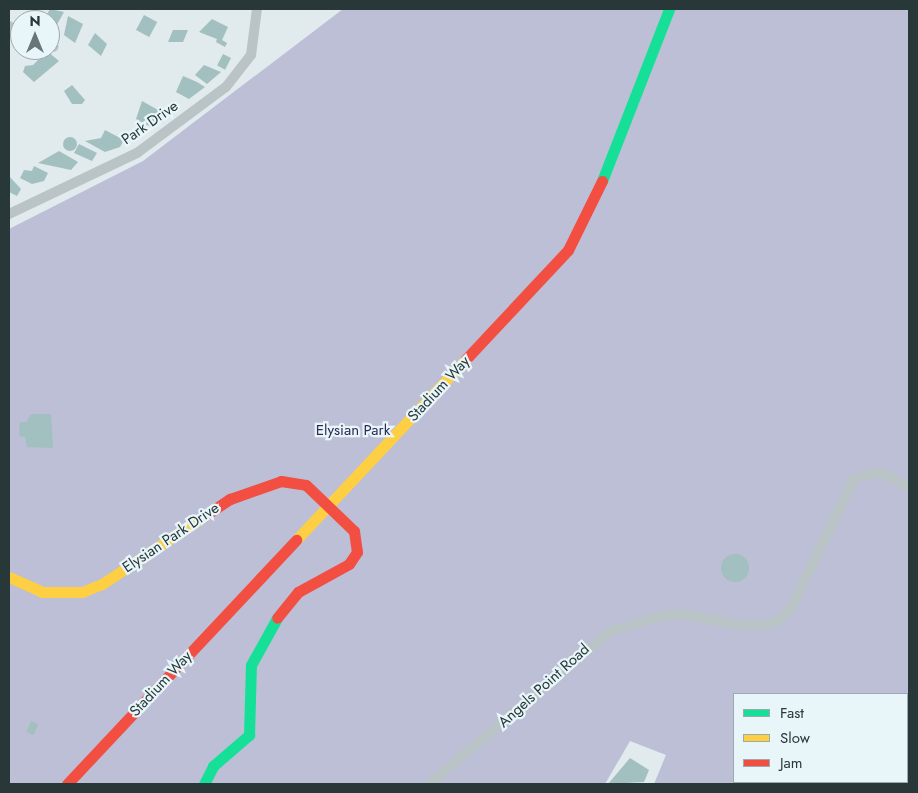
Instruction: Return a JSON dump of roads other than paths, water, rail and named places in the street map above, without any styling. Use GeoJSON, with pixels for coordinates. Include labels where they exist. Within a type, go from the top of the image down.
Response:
{"type":"FeatureCollection","features":[{"type":"Feature","properties":{"kind":"main road","name":"Stadium Way"},"geometry":{"type":"LineString","coordinates":[[67,784],[568,250],[592,206],[669,9]]}},
{"type":"Feature","properties":{"kind":"main road","name":"Elysian Park Drive"},"geometry":{"type":"LineString","coordinates":[[9,577],[24,588],[42,592],[82,592],[102,584],[230,499],[281,481],[306,485],[330,504]]}},
{"type":"Feature","properties":{"kind":"main road"},"geometry":{"type":"LineString","coordinates":[[204,784],[213,766],[249,735],[251,666],[265,632],[298,592],[350,564],[358,552],[354,531],[330,504]]}},
{"type":"Feature","properties":{"kind":"street","name":"Park Drive"},"geometry":{"type":"LineString","coordinates":[[9,214],[137,153],[226,87],[251,55],[257,9]]}},
{"type":"Feature","properties":{"kind":"street","name":"Angels Point Road"},"geometry":{"type":"LineString","coordinates":[[429,784],[610,631],[661,616],[683,614],[746,626],[769,625],[782,618],[854,479],[878,472],[909,487]]}},
{"type":"Feature","properties":{"kind":"park label","name":"Elysian Park"},"geometry":{"type":"Point","coordinates":[353,431]}}]}
